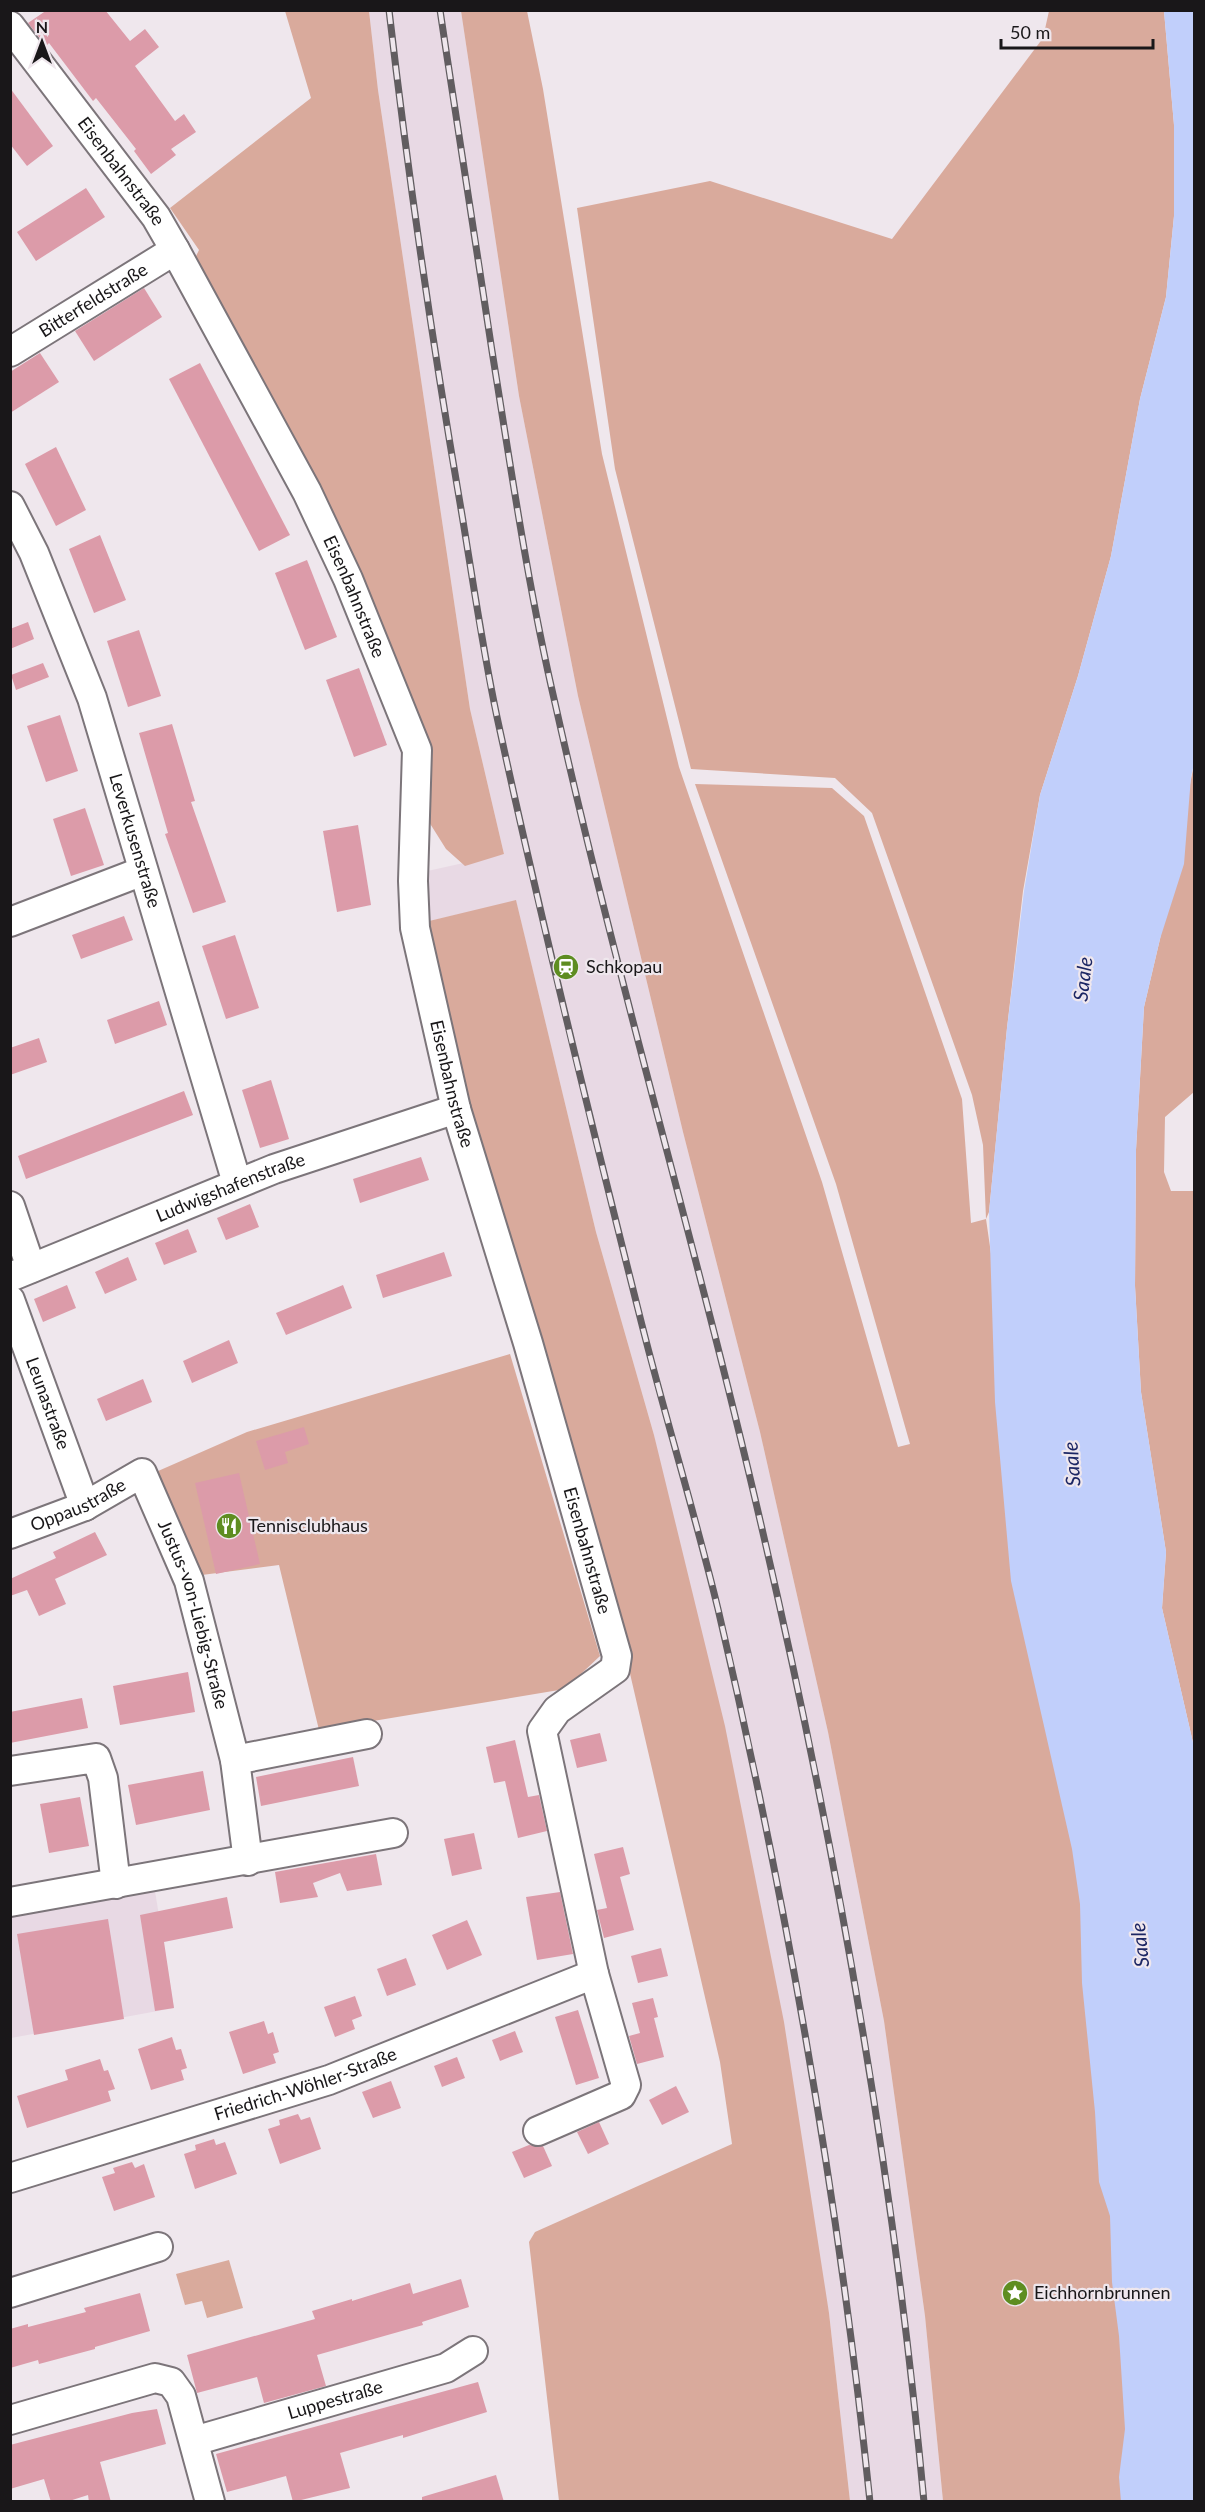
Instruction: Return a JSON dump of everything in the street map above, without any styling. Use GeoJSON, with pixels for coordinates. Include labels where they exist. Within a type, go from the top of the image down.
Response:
{"type":"FeatureCollection","features":[{"type":"Feature","properties":{"kind":"street","name":"Eisenbahnstraße"},"geometry":{"type":"LineString","coordinates":[[10,26],[156,217],[175,250],[307,492],[348,579],[417,750],[413,880],[415,928],[456,1109],[528,1343],[617,1656],[615,1669],[557,1710],[542,1731],[594,1974],[626,2085],[621,2095],[538,2130]]}},
{"type":"Feature","properties":{"kind":"street","name":"Bitterfeldstraße"},"geometry":{"type":"LineString","coordinates":[[10,352],[175,250]]}},
{"type":"Feature","properties":{"kind":"street","name":"Leverkusenstraße"},"geometry":{"type":"LineString","coordinates":[[10,506],[34,553],[92,698],[237,1184]]}},
{"type":"Feature","properties":{"kind":"street"},"geometry":{"type":"LineString","coordinates":[[10,922],[143,871]]}},
{"type":"Feature","properties":{"kind":"street","name":"Ludwigshafenstraße"},"geometry":{"type":"LineString","coordinates":[[21,1272],[274,1169],[456,1109]]}},
{"type":"Feature","properties":{"kind":"street"},"geometry":{"type":"LineString","coordinates":[[10,1206],[21,1272]]}},
{"type":"Feature","properties":{"kind":"street","name":"Leunastraße"},"geometry":{"type":"LineString","coordinates":[[10,1300],[85,1506]]}},
{"type":"Feature","properties":{"kind":"street","name":"Oppaustraße"},"geometry":{"type":"LineString","coordinates":[[10,1534],[85,1506],[142,1473]]}},
{"type":"Feature","properties":{"kind":"street","name":"Justus-von-Liebig-Straße"},"geometry":{"type":"LineString","coordinates":[[142,1473],[189,1581],[235,1760],[248,1861]]}},
{"type":"Feature","properties":{"kind":"street"},"geometry":{"type":"LineString","coordinates":[[235,1760],[367,1734]]}},
{"type":"Feature","properties":{"kind":"street"},"geometry":{"type":"LineString","coordinates":[[10,1771],[96,1758],[103,1778],[116,1884]]}},
{"type":"Feature","properties":{"kind":"street"},"geometry":{"type":"LineString","coordinates":[[10,1902],[248,1861],[393,1833]]}},
{"type":"Feature","properties":{"kind":"street","name":"Friedrich-Wöhler-Straße"},"geometry":{"type":"LineString","coordinates":[[10,2178],[329,2080],[594,1974]]}},
{"type":"Feature","properties":{"kind":"street"},"geometry":{"type":"LineString","coordinates":[[10,2294],[158,2247]]}},
{"type":"Feature","properties":{"kind":"street","name":"Luppestraße"},"geometry":{"type":"LineString","coordinates":[[194,2441],[446,2368],[472,2351]]}},
{"type":"Feature","properties":{"kind":"street"},"geometry":{"type":"LineString","coordinates":[[10,2420],[155,2378],[171,2382],[181,2396],[210,2502]]}},
{"type":"Feature","properties":{"kind":"shaded area"},"geometry":{"type":"Polygon","coordinates":[[[285,11],[369,11],[378,90],[470,709],[504,854],[465,866],[446,849],[424,814],[425,740],[194,260],[199,250],[170,208],[311,98],[285,11]]]}},
{"type":"Feature","properties":{"kind":"shaded area"},"geometry":{"type":"Polygon","coordinates":[[[369,11],[461,11],[519,396],[578,696],[683,1132],[760,1432],[828,1732],[884,2021],[925,2316],[943,2501],[850,2501],[829,2313],[654,1435],[596,1232],[516,901],[425,922],[423,872],[504,854],[470,709],[378,90],[369,11]]]}},
{"type":"Feature","properties":{"kind":"shaded area"},"geometry":{"type":"Polygon","coordinates":[[[461,11],[527,11],[543,89],[602,454],[679,767],[822,1182],[898,1447],[910,1444],[836,1184],[695,784],[832,788],[864,816],[962,1099],[971,1223],[986,1219],[1079,1862],[1139,2501],[943,2501],[925,2316],[884,2021],[828,1732],[760,1432],[683,1132],[578,696],[519,396],[461,11]]]}},
{"type":"Feature","properties":{"kind":"shaded area"},"geometry":{"type":"Polygon","coordinates":[[[1049,11],[1164,11],[1174,125],[1174,216],[1166,297],[1140,399],[1111,556],[1078,676],[1040,795],[1023,891],[989,1212],[986,1219],[983,1145],[972,1095],[872,813],[835,778],[691,769],[615,469],[577,208],[710,181],[892,239],[1043,38],[1049,11]]]}},
{"type":"Feature","properties":{"kind":"shaded area"},"geometry":{"type":"Polygon","coordinates":[[[1194,764],[1194,1092],[1165,1117],[1164,1172],[1171,1191],[1194,1191],[1194,1747],[1162,1608],[1166,1552],[1141,1392],[1135,1286],[1136,1150],[1144,1007],[1160,939],[1194,764]]]}},
{"type":"Feature","properties":{"kind":"shaded area"},"geometry":{"type":"Polygon","coordinates":[[[516,900],[596,1232],[654,1435],[725,1726],[784,2022],[829,2313],[850,2501],[559,2501],[529,2242],[535,2232],[732,2144],[720,2062],[625,1652],[535,1318],[477,1142],[425,922],[516,900]]]}},
{"type":"Feature","properties":{"kind":"shaded area"},"geometry":{"type":"Polygon","coordinates":[[[510,1354],[600,1656],[565,1689],[319,1730],[279,1565],[194,1576],[149,1475],[247,1432],[510,1354]]]}},
{"type":"Feature","properties":{"kind":"shaded area"},"geometry":{"type":"Polygon","coordinates":[[[154,1885],[174,2008],[11,2038],[11,1911],[154,1885]]]}},
{"type":"Feature","properties":{"kind":"shaded area"},"geometry":{"type":"Polygon","coordinates":[[[229,2260],[243,2308],[207,2318],[202,2301],[185,2305],[176,2274],[229,2260]]]}},
{"type":"Feature","properties":{"kind":"water","name":"Saale"},"geometry":{"type":"Polygon","coordinates":[[[1194,10],[1194,764],[1184,864],[1160,939],[1144,1007],[1136,1150],[1135,1286],[1141,1392],[1166,1552],[1162,1608],[1194,1747],[1194,2501],[1121,2502],[1119,2477],[1125,2429],[1119,2336],[1112,2282],[1110,2216],[1099,2182],[1095,2112],[1082,1983],[1080,1904],[1072,1849],[1011,1581],[995,1402],[989,1212],[1007,1028],[1024,891],[1040,795],[1078,676],[1111,556],[1140,399],[1166,297],[1174,216],[1174,125],[1164,11],[1194,10]]]}},
{"type":"Feature","properties":{"kind":"building"},"geometry":{"type":"Polygon","coordinates":[[[47,10],[105,10],[130,41],[145,29],[159,47],[135,66],[175,121],[184,114],[196,132],[171,149],[176,155],[151,174],[134,151],[136,149],[96,98],[93,101],[49,43],[46,46],[28,23],[47,10]]]}},
{"type":"Feature","properties":{"kind":"building"},"geometry":{"type":"Polygon","coordinates":[[[10,88],[53,146],[27,166],[10,144],[10,88]]]}},
{"type":"Feature","properties":{"kind":"building"},"geometry":{"type":"Polygon","coordinates":[[[86,188],[105,217],[36,261],[17,232],[86,188]]]}},
{"type":"Feature","properties":{"kind":"building"},"geometry":{"type":"Polygon","coordinates":[[[144,288],[162,317],[94,361],[75,331],[144,288]]]}},
{"type":"Feature","properties":{"kind":"building"},"geometry":{"type":"Polygon","coordinates":[[[40,353],[59,382],[10,413],[10,372],[40,353]]]}},
{"type":"Feature","properties":{"kind":"building"},"geometry":{"type":"Polygon","coordinates":[[[200,363],[290,535],[259,551],[169,379],[200,363]]]}},
{"type":"Feature","properties":{"kind":"building"},"geometry":{"type":"Polygon","coordinates":[[[56,447],[86,510],[56,526],[25,464],[56,447]]]}},
{"type":"Feature","properties":{"kind":"building"},"geometry":{"type":"Polygon","coordinates":[[[100,535],[126,600],[94,613],[69,549],[100,535]]]}},
{"type":"Feature","properties":{"kind":"building"},"geometry":{"type":"Polygon","coordinates":[[[307,560],[337,637],[305,650],[275,573],[307,560]]]}},
{"type":"Feature","properties":{"kind":"building"},"geometry":{"type":"Polygon","coordinates":[[[28,622],[34,639],[10,649],[10,629],[28,622]]]}},
{"type":"Feature","properties":{"kind":"building"},"geometry":{"type":"Polygon","coordinates":[[[139,630],[161,696],[128,707],[107,641],[139,630]]]}},
{"type":"Feature","properties":{"kind":"building"},"geometry":{"type":"Polygon","coordinates":[[[43,663],[49,677],[16,690],[11,675],[43,663]]]}},
{"type":"Feature","properties":{"kind":"building"},"geometry":{"type":"Polygon","coordinates":[[[359,668],[387,745],[354,757],[326,680],[359,668]]]}},
{"type":"Feature","properties":{"kind":"building"},"geometry":{"type":"Polygon","coordinates":[[[60,715],[78,771],[46,782],[27,726],[60,715]]]}},
{"type":"Feature","properties":{"kind":"building"},"geometry":{"type":"Polygon","coordinates":[[[172,724],[195,801],[191,802],[226,902],[193,913],[165,834],[168,833],[139,733],[172,724]]]}},
{"type":"Feature","properties":{"kind":"building"},"geometry":{"type":"Polygon","coordinates":[[[85,808],[104,865],[71,876],[53,819],[85,808]]]}},
{"type":"Feature","properties":{"kind":"building"},"geometry":{"type":"Polygon","coordinates":[[[358,825],[371,905],[337,912],[323,831],[358,825]]]}},
{"type":"Feature","properties":{"kind":"building"},"geometry":{"type":"Polygon","coordinates":[[[124,916],[133,940],[81,959],[72,935],[124,916]]]}},
{"type":"Feature","properties":{"kind":"building"},"geometry":{"type":"Polygon","coordinates":[[[235,935],[259,1008],[226,1019],[202,946],[235,935]]]}},
{"type":"Feature","properties":{"kind":"building"},"geometry":{"type":"Polygon","coordinates":[[[159,1001],[167,1025],[115,1044],[107,1020],[159,1001]]]}},
{"type":"Feature","properties":{"kind":"building"},"geometry":{"type":"Polygon","coordinates":[[[39,1038],[47,1062],[10,1075],[10,1048],[39,1038]]]}},
{"type":"Feature","properties":{"kind":"building"},"geometry":{"type":"Polygon","coordinates":[[[271,1080],[289,1139],[260,1148],[242,1090],[271,1080]]]}},
{"type":"Feature","properties":{"kind":"building"},"geometry":{"type":"Polygon","coordinates":[[[184,1091],[193,1115],[26,1179],[18,1156],[184,1091]]]}},
{"type":"Feature","properties":{"kind":"building"},"geometry":{"type":"Polygon","coordinates":[[[421,1157],[429,1180],[360,1203],[353,1179],[421,1157]]]}},
{"type":"Feature","properties":{"kind":"building"},"geometry":{"type":"Polygon","coordinates":[[[250,1204],[259,1227],[226,1240],[217,1218],[250,1204]]]}},
{"type":"Feature","properties":{"kind":"building"},"geometry":{"type":"Polygon","coordinates":[[[188,1229],[197,1252],[164,1265],[155,1243],[188,1229]]]}},
{"type":"Feature","properties":{"kind":"building"},"geometry":{"type":"Polygon","coordinates":[[[444,1252],[452,1276],[383,1298],[376,1275],[444,1252]]]}},
{"type":"Feature","properties":{"kind":"building"},"geometry":{"type":"Polygon","coordinates":[[[128,1257],[137,1280],[105,1294],[95,1272],[128,1257]]]}},
{"type":"Feature","properties":{"kind":"building"},"geometry":{"type":"Polygon","coordinates":[[[67,1285],[76,1308],[43,1322],[34,1299],[67,1285]]]}},
{"type":"Feature","properties":{"kind":"building"},"geometry":{"type":"Polygon","coordinates":[[[343,1285],[352,1308],[286,1335],[276,1313],[343,1285]]]}},
{"type":"Feature","properties":{"kind":"building"},"geometry":{"type":"Polygon","coordinates":[[[229,1340],[238,1363],[192,1383],[183,1361],[229,1340]]]}},
{"type":"Feature","properties":{"kind":"building"},"geometry":{"type":"Polygon","coordinates":[[[143,1379],[152,1402],[106,1421],[97,1399],[143,1379]]]}},
{"type":"Feature","properties":{"kind":"building"},"geometry":{"type":"Polygon","coordinates":[[[304,1427],[309,1444],[285,1452],[288,1463],[265,1470],[256,1441],[304,1427]]]}},
{"type":"Feature","properties":{"kind":"building"},"geometry":{"type":"Polygon","coordinates":[[[239,1473],[260,1564],[216,1574],[195,1483],[239,1473]]]}},
{"type":"Feature","properties":{"kind":"building"},"geometry":{"type":"Polygon","coordinates":[[[95,1532],[107,1555],[55,1579],[66,1604],[39,1616],[27,1590],[10,1596],[10,1579],[56,1558],[53,1552],[95,1532]]]}},
{"type":"Feature","properties":{"kind":"building"},"geometry":{"type":"Polygon","coordinates":[[[188,1672],[195,1712],[120,1725],[113,1686],[188,1672]]]}},
{"type":"Feature","properties":{"kind":"building"},"geometry":{"type":"Polygon","coordinates":[[[82,1698],[88,1728],[10,1743],[10,1712],[82,1698]]]}},
{"type":"Feature","properties":{"kind":"building"},"geometry":{"type":"Polygon","coordinates":[[[600,1733],[607,1761],[577,1768],[570,1740],[600,1733]]]}},
{"type":"Feature","properties":{"kind":"building"},"geometry":{"type":"Polygon","coordinates":[[[515,1740],[528,1797],[539,1795],[547,1831],[518,1838],[505,1781],[494,1783],[486,1747],[515,1740]]]}},
{"type":"Feature","properties":{"kind":"building"},"geometry":{"type":"Polygon","coordinates":[[[353,1757],[359,1786],[261,1806],[256,1777],[353,1757]]]}},
{"type":"Feature","properties":{"kind":"building"},"geometry":{"type":"Polygon","coordinates":[[[203,1771],[210,1810],[136,1825],[128,1785],[203,1771]]]}},
{"type":"Feature","properties":{"kind":"building"},"geometry":{"type":"Polygon","coordinates":[[[80,1797],[89,1846],[49,1853],[40,1804],[80,1797]]]}},
{"type":"Feature","properties":{"kind":"building"},"geometry":{"type":"Polygon","coordinates":[[[474,1833],[482,1869],[452,1876],[444,1839],[474,1833]]]}},
{"type":"Feature","properties":{"kind":"building"},"geometry":{"type":"Polygon","coordinates":[[[623,1847],[630,1874],[620,1877],[634,1930],[604,1938],[597,1910],[607,1908],[594,1854],[623,1847]]]}},
{"type":"Feature","properties":{"kind":"building"},"geometry":{"type":"Polygon","coordinates":[[[376,1854],[382,1885],[347,1891],[340,1873],[313,1883],[318,1897],[280,1903],[275,1872],[376,1854]]]}},
{"type":"Feature","properties":{"kind":"building"},"geometry":{"type":"Polygon","coordinates":[[[560,1892],[573,1954],[537,1960],[526,1897],[560,1892]]]}},
{"type":"Feature","properties":{"kind":"building"},"geometry":{"type":"Polygon","coordinates":[[[227,1897],[233,1928],[164,1942],[174,2008],[155,2011],[140,1915],[227,1897]]]}},
{"type":"Feature","properties":{"kind":"building"},"geometry":{"type":"Polygon","coordinates":[[[108,1919],[124,2019],[34,2035],[17,1934],[108,1919]]]}},
{"type":"Feature","properties":{"kind":"building"},"geometry":{"type":"Polygon","coordinates":[[[467,1920],[482,1955],[447,1970],[432,1935],[467,1920]]]}},
{"type":"Feature","properties":{"kind":"building"},"geometry":{"type":"Polygon","coordinates":[[[661,1948],[668,1976],[638,1983],[631,1956],[661,1948]]]}},
{"type":"Feature","properties":{"kind":"building"},"geometry":{"type":"Polygon","coordinates":[[[406,1958],[416,1985],[387,1996],[377,1969],[406,1958]]]}},
{"type":"Feature","properties":{"kind":"building"},"geometry":{"type":"Polygon","coordinates":[[[355,1996],[362,2016],[352,2020],[355,2029],[335,2037],[324,2007],[355,1996]]]}},
{"type":"Feature","properties":{"kind":"building"},"geometry":{"type":"Polygon","coordinates":[[[653,1998],[658,2017],[654,2018],[664,2057],[637,2064],[629,2036],[640,2033],[632,2003],[653,1998]]]}},
{"type":"Feature","properties":{"kind":"building"},"geometry":{"type":"Polygon","coordinates":[[[578,2010],[599,2078],[576,2085],[555,2017],[578,2010]]]}},
{"type":"Feature","properties":{"kind":"building"},"geometry":{"type":"Polygon","coordinates":[[[264,2021],[268,2034],[273,2032],[279,2052],[273,2054],[276,2063],[243,2074],[229,2032],[264,2021]]]}},
{"type":"Feature","properties":{"kind":"building"},"geometry":{"type":"Polygon","coordinates":[[[515,2031],[523,2052],[500,2061],[492,2040],[515,2031]]]}},
{"type":"Feature","properties":{"kind":"building"},"geometry":{"type":"Polygon","coordinates":[[[172,2037],[176,2050],[181,2049],[187,2068],[181,2070],[184,2080],[151,2090],[138,2049],[172,2037]]]}},
{"type":"Feature","properties":{"kind":"building"},"geometry":{"type":"Polygon","coordinates":[[[457,2057],[465,2078],[442,2087],[434,2066],[457,2057]]]}},
{"type":"Feature","properties":{"kind":"building"},"geometry":{"type":"Polygon","coordinates":[[[100,2059],[104,2071],[108,2070],[115,2089],[108,2091],[111,2101],[27,2128],[17,2096],[68,2080],[65,2070],[100,2059]]]}},
{"type":"Feature","properties":{"kind":"building"},"geometry":{"type":"Polygon","coordinates":[[[391,2081],[401,2108],[373,2118],[362,2092],[391,2081]]]}},
{"type":"Feature","properties":{"kind":"building"},"geometry":{"type":"Polygon","coordinates":[[[676,2086],[689,2112],[662,2125],[649,2100],[676,2086]]]}},
{"type":"Feature","properties":{"kind":"building"},"geometry":{"type":"Polygon","coordinates":[[[298,2114],[301,2120],[310,2117],[321,2149],[280,2164],[268,2129],[280,2125],[279,2120],[298,2114]]]}},
{"type":"Feature","properties":{"kind":"building"},"geometry":{"type":"Polygon","coordinates":[[[599,2122],[609,2144],[588,2154],[577,2132],[599,2122]]]}},
{"type":"Feature","properties":{"kind":"building"},"geometry":{"type":"Polygon","coordinates":[[[214,2139],[216,2145],[225,2142],[237,2174],[195,2189],[184,2154],[196,2150],[195,2145],[214,2139]]]}},
{"type":"Feature","properties":{"kind":"building"},"geometry":{"type":"Polygon","coordinates":[[[529,2145],[543,2146],[552,2166],[524,2178],[512,2152],[529,2145]]]}},
{"type":"Feature","properties":{"kind":"building"},"geometry":{"type":"Polygon","coordinates":[[[132,2162],[135,2168],[144,2164],[155,2197],[114,2211],[102,2177],[115,2173],[113,2168],[132,2162]]]}},
{"type":"Feature","properties":{"kind":"building"},"geometry":{"type":"Polygon","coordinates":[[[461,2279],[469,2307],[422,2322],[423,2325],[317,2355],[326,2386],[264,2403],[257,2377],[197,2393],[187,2355],[315,2319],[312,2311],[352,2299],[352,2301],[410,2283],[413,2294],[461,2279]]]}},
{"type":"Feature","properties":{"kind":"building"},"geometry":{"type":"Polygon","coordinates":[[[140,2293],[150,2331],[39,2364],[38,2360],[10,2368],[10,2329],[28,2324],[28,2327],[86,2312],[84,2308],[140,2293]]]}},
{"type":"Feature","properties":{"kind":"building"},"geometry":{"type":"Polygon","coordinates":[[[478,2382],[487,2412],[403,2438],[403,2435],[340,2453],[350,2488],[293,2502],[286,2476],[227,2492],[216,2454],[478,2382]]]}},
{"type":"Feature","properties":{"kind":"building"},"geometry":{"type":"Polygon","coordinates":[[[157,2409],[166,2444],[100,2462],[111,2502],[89,2502],[88,2495],[66,2502],[51,2502],[44,2479],[10,2489],[10,2445],[132,2413],[157,2409]]]}},
{"type":"Feature","properties":{"kind":"building"},"geometry":{"type":"Polygon","coordinates":[[[496,2475],[504,2502],[422,2502],[422,2497],[496,2475]]]}},
{"type":"Feature","properties":{"kind":"railway"},"geometry":{"type":"LineString","coordinates":[[389,10],[430,319],[492,690],[531,870],[585,1098],[651,1361],[700,1538],[743,1719],[808,2053],[843,2277],[870,2502]]}},
{"type":"Feature","properties":{"kind":"railway"},"geometry":{"type":"LineString","coordinates":[[440,10],[513,484],[545,659],[579,807],[763,1533],[839,1894],[860,2014],[897,2258],[924,2502]]}},
{"type":"Feature","properties":{"kind":"place","name":"Schkopau"},"geometry":{"type":"Point","coordinates":[566,967]}},
{"type":"Feature","properties":{"kind":"place","name":"Tennisclubhaus"},"geometry":{"type":"Point","coordinates":[229,1526]}},
{"type":"Feature","properties":{"kind":"place","name":"Eichhornbrunnen"},"geometry":{"type":"Point","coordinates":[1015,2293]}}]}
